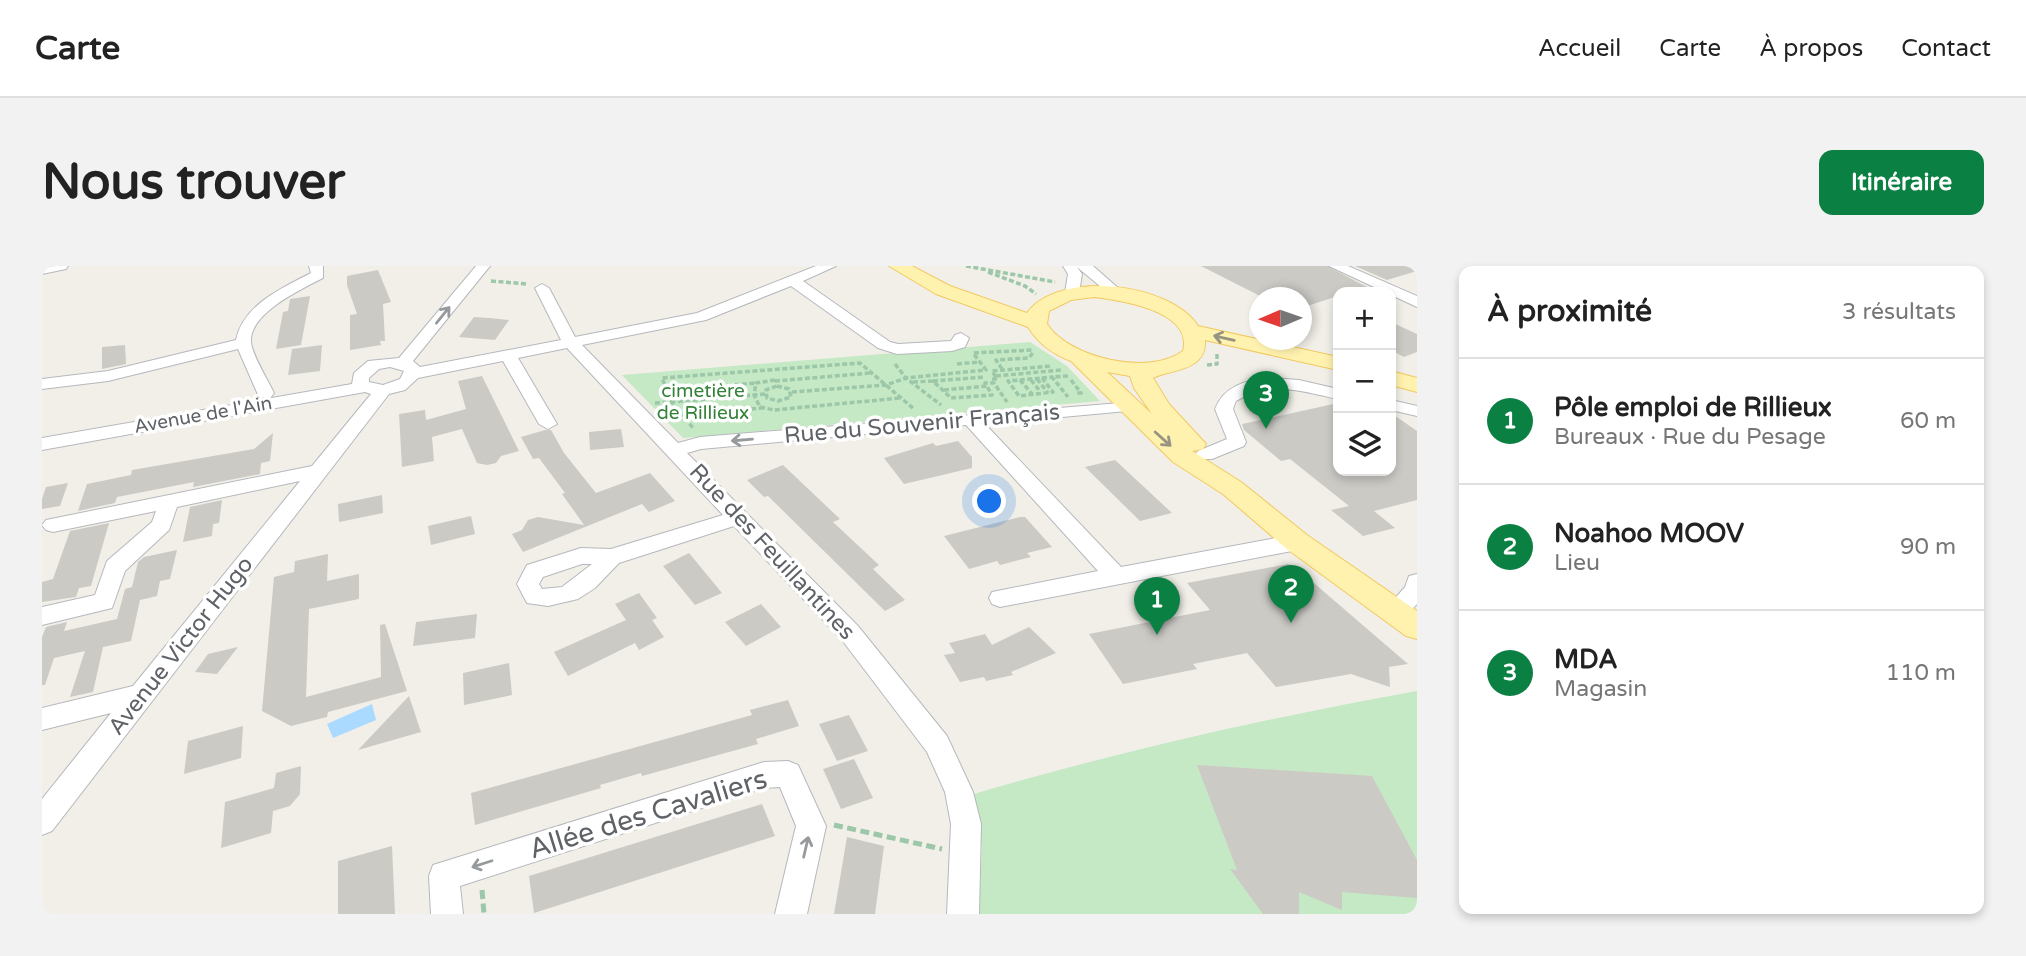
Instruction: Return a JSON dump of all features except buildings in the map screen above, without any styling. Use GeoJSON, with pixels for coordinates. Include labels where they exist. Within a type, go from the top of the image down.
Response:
{"type":"FeatureCollection","features":[{"type":"Feature","properties":{"kind":"main road"},"geometry":{"type":"LineString","coordinates":[[898,266],[943,290],[1038,308],[1073,287],[1118,294],[1163,308],[1181,319],[1192,331],[1196,343],[1192,354]]}},
{"type":"Feature","properties":{"kind":"main road"},"geometry":{"type":"LineString","coordinates":[[930,266],[968,284],[1038,308]]}},
{"type":"Feature","properties":{"kind":"main road"},"geometry":{"type":"LineString","coordinates":[[1038,308],[1044,335],[1058,347],[1067,367],[1127,406],[1182,456],[1232,488],[1297,542],[1406,619]]}},
{"type":"Feature","properties":{"kind":"main road"},"geometry":{"type":"LineString","coordinates":[[1192,331],[1333,362]]}},
{"type":"Feature","properties":{"kind":"main road"},"geometry":{"type":"LineString","coordinates":[[1067,367],[1098,364],[1141,369],[1173,365],[1192,354],[1333,375]]}},
{"type":"Feature","properties":{"kind":"main road"},"geometry":{"type":"LineString","coordinates":[[1141,369],[1141,380],[1148,392],[1232,488]]}},
{"type":"Feature","properties":{"kind":"main road"},"geometry":{"type":"LineString","coordinates":[[1396,379],[1417,385]]}},
{"type":"Feature","properties":{"kind":"main road"},"geometry":{"type":"LineString","coordinates":[[1396,387],[1417,391]]}},
{"type":"Feature","properties":{"kind":"street"},"geometry":{"type":"LineString","coordinates":[[42,270],[61,266]]}},
{"type":"Feature","properties":{"kind":"street"},"geometry":{"type":"LineString","coordinates":[[265,393],[243,343],[243,334],[258,314],[318,275],[316,266]]}},
{"type":"Feature","properties":{"kind":"street"},"geometry":{"type":"LineString","coordinates":[[489,270],[408,368],[399,386],[369,385],[374,365],[390,362],[408,368],[508,356],[701,317],[829,266]]}},
{"type":"Feature","properties":{"kind":"street"},"geometry":{"type":"LineString","coordinates":[[1070,266],[1075,274],[1073,287]]}},
{"type":"Feature","properties":{"kind":"street"},"geometry":{"type":"LineString","coordinates":[[1084,266],[1118,294]]}},
{"type":"Feature","properties":{"kind":"street"},"geometry":{"type":"LineString","coordinates":[[1336,266],[1417,302]]}},
{"type":"Feature","properties":{"kind":"street"},"geometry":{"type":"LineString","coordinates":[[793,281],[884,345],[897,349],[953,346],[959,344],[961,338]]}},
{"type":"Feature","properties":{"kind":"street","name":"Rue des Feuillantines"},"geometry":{"type":"LineString","coordinates":[[542,288],[572,344],[850,633],[937,744],[959,792],[966,824],[963,914]]}},
{"type":"Feature","properties":{"kind":"street"},"geometry":{"type":"LineString","coordinates":[[42,383],[108,376],[243,343]]}},
{"type":"Feature","properties":{"kind":"street"},"geometry":{"type":"LineString","coordinates":[[508,356],[548,424]]}},
{"type":"Feature","properties":{"kind":"street"},"geometry":{"type":"LineString","coordinates":[[1205,455],[1237,442],[1224,409],[1228,398],[1244,389],[1258,384],[1281,384],[1333,393]]}},
{"type":"Feature","properties":{"kind":"street","name":"Avenue de l'Ain"},"geometry":{"type":"LineString","coordinates":[[42,431],[265,393],[369,385]]}},
{"type":"Feature","properties":{"kind":"street","name":"Avenue de l'Ain"},"geometry":{"type":"LineString","coordinates":[[42,444],[369,385]]}},
{"type":"Feature","properties":{"kind":"street","name":"Avenue Victor Hugo"},"geometry":{"type":"LineString","coordinates":[[42,821],[320,471],[369,385]]}},
{"type":"Feature","properties":{"kind":"street","name":"Rue du Souvenir Français"},"geometry":{"type":"LineString","coordinates":[[676,450],[700,443],[1127,406]]}},
{"type":"Feature","properties":{"kind":"street"},"geometry":{"type":"LineString","coordinates":[[1396,406],[1417,411]]}},
{"type":"Feature","properties":{"kind":"street"},"geometry":{"type":"LineString","coordinates":[[971,420],[1116,576]]}},
{"type":"Feature","properties":{"kind":"street"},"geometry":{"type":"LineString","coordinates":[[53,526],[320,471]]}},
{"type":"Feature","properties":{"kind":"street"},"geometry":{"type":"LineString","coordinates":[[42,617],[104,602],[115,567],[162,525],[169,500]]}},
{"type":"Feature","properties":{"kind":"street"},"geometry":{"type":"LineString","coordinates":[[611,557],[739,517]]}},
{"type":"Feature","properties":{"kind":"street"},"geometry":{"type":"LineString","coordinates":[[1000,598],[1297,542]]}},
{"type":"Feature","properties":{"kind":"street"},"geometry":{"type":"LineString","coordinates":[[1406,619],[1417,582]]}},
{"type":"Feature","properties":{"kind":"street"},"geometry":{"type":"LineString","coordinates":[[42,719],[142,695]]}},
{"type":"Feature","properties":{"kind":"street","name":"Allée des Cavaliers"},"geometry":{"type":"LineString","coordinates":[[447,914],[444,876],[764,775],[788,774],[811,826]]}},
{"type":"Feature","properties":{"kind":"street"},"geometry":{"type":"LineString","coordinates":[[791,914],[811,826]]}},
{"type":"Feature","properties":{"kind":"path"},"geometry":{"type":"LineString","coordinates":[[966,266],[1073,287]]}},
{"type":"Feature","properties":{"kind":"path"},"geometry":{"type":"LineString","coordinates":[[983,268],[1000,279],[1025,285],[1038,308]]}},
{"type":"Feature","properties":{"kind":"path"},"geometry":{"type":"LineString","coordinates":[[489,270],[490,281],[542,285],[542,288]]}},
{"type":"Feature","properties":{"kind":"path"},"geometry":{"type":"LineString","coordinates":[[771,370],[775,382],[792,393],[886,385],[906,378],[981,371],[986,370],[973,353],[1030,349],[1034,351],[1027,358],[995,358],[1003,370]]}},
{"type":"Feature","properties":{"kind":"path"},"geometry":{"type":"LineString","coordinates":[[905,358],[892,359],[906,378],[944,408]]}},
{"type":"Feature","properties":{"kind":"path"},"geometry":{"type":"LineString","coordinates":[[1027,358],[1035,367]]}},
{"type":"Feature","properties":{"kind":"path"},"geometry":{"type":"LineString","coordinates":[[1020,402],[1079,397],[1077,393],[1081,393],[1067,367],[1045,358]]}},
{"type":"Feature","properties":{"kind":"path"},"geometry":{"type":"LineString","coordinates":[[706,427],[693,428],[672,402],[662,379],[860,363],[915,409],[902,410]]}},
{"type":"Feature","properties":{"kind":"path"},"geometry":{"type":"LineString","coordinates":[[995,404],[1008,403],[993,379],[992,371],[1067,367]]}},
{"type":"Feature","properties":{"kind":"path"},"geometry":{"type":"LineString","coordinates":[[1042,378],[1053,392],[1019,396],[1008,381],[1052,377],[1067,367]]}},
{"type":"Feature","properties":{"kind":"path"},"geometry":{"type":"LineString","coordinates":[[981,371],[987,380],[1067,367]]}},
{"type":"Feature","properties":{"kind":"path"},"geometry":{"type":"LineString","coordinates":[[667,390],[872,373]]}},
{"type":"Feature","properties":{"kind":"path"},"geometry":{"type":"LineString","coordinates":[[912,382],[985,377]]}},
{"type":"Feature","properties":{"kind":"path"},"geometry":{"type":"LineString","coordinates":[[1052,377],[1068,397]]}},
{"type":"Feature","properties":{"kind":"path"},"geometry":{"type":"LineString","coordinates":[[933,381],[951,398],[992,395],[985,383],[993,379]]}},
{"type":"Feature","properties":{"kind":"path"},"geometry":{"type":"LineString","coordinates":[[1031,379],[1039,390]]}},
{"type":"Feature","properties":{"kind":"path"},"geometry":{"type":"LineString","coordinates":[[1037,379],[1048,393]]}},
{"type":"Feature","properties":{"kind":"path"},"geometry":{"type":"LineString","coordinates":[[1020,380],[1032,395]]}},
{"type":"Feature","properties":{"kind":"path"},"geometry":{"type":"LineString","coordinates":[[765,394],[775,382]]}},
{"type":"Feature","properties":{"kind":"path"},"geometry":{"type":"LineString","coordinates":[[758,383],[754,395],[760,407],[774,410],[901,398]]}},
{"type":"Feature","properties":{"kind":"path"},"geometry":{"type":"LineString","coordinates":[[943,390],[987,386]]}},
{"type":"Feature","properties":{"kind":"path"},"geometry":{"type":"LineString","coordinates":[[765,394],[770,400],[782,401],[789,399],[792,393]]}},
{"type":"Feature","properties":{"kind":"path"},"geometry":{"type":"LineString","coordinates":[[634,407],[765,394]]}},
{"type":"Feature","properties":{"kind":"path"},"geometry":{"type":"LineString","coordinates":[[782,401],[788,420]]}},
{"type":"Feature","properties":{"kind":"path"},"geometry":{"type":"LineString","coordinates":[[683,416],[767,408]]}},
{"type":"Feature","properties":{"kind":"path"},"geometry":{"type":"LineString","coordinates":[[811,826],[826,823],[966,855]]}},
{"type":"Feature","properties":{"kind":"green space","name":"cimetière de Rillieux"},"geometry":{"type":"Polygon","coordinates":[[[1030,342],[1067,366],[1100,401],[683,438],[622,375],[1030,342]]]}},
{"type":"Feature","properties":{"kind":"green space"},"geometry":{"type":"Polygon","coordinates":[[[1417,691],[1417,914],[979,914],[982,847],[974,794],[1194,737],[1417,691]]]}},
{"type":"Feature","properties":{"kind":"water"},"geometry":{"type":"Polygon","coordinates":[[[372,704],[376,720],[333,738],[327,724],[372,704]]]}},
{"type":"Feature","properties":{"kind":"place","name":"MDA"},"geometry":{"type":"Point","coordinates":[1266,429]}},
{"type":"Feature","properties":{"kind":"place","name":"Noahoo MOOV"},"geometry":{"type":"Point","coordinates":[1291,623]}},
{"type":"Feature","properties":{"kind":"place","name":"Pôle emploi de Rillieux"},"geometry":{"type":"Point","coordinates":[1157,635]}}]}
